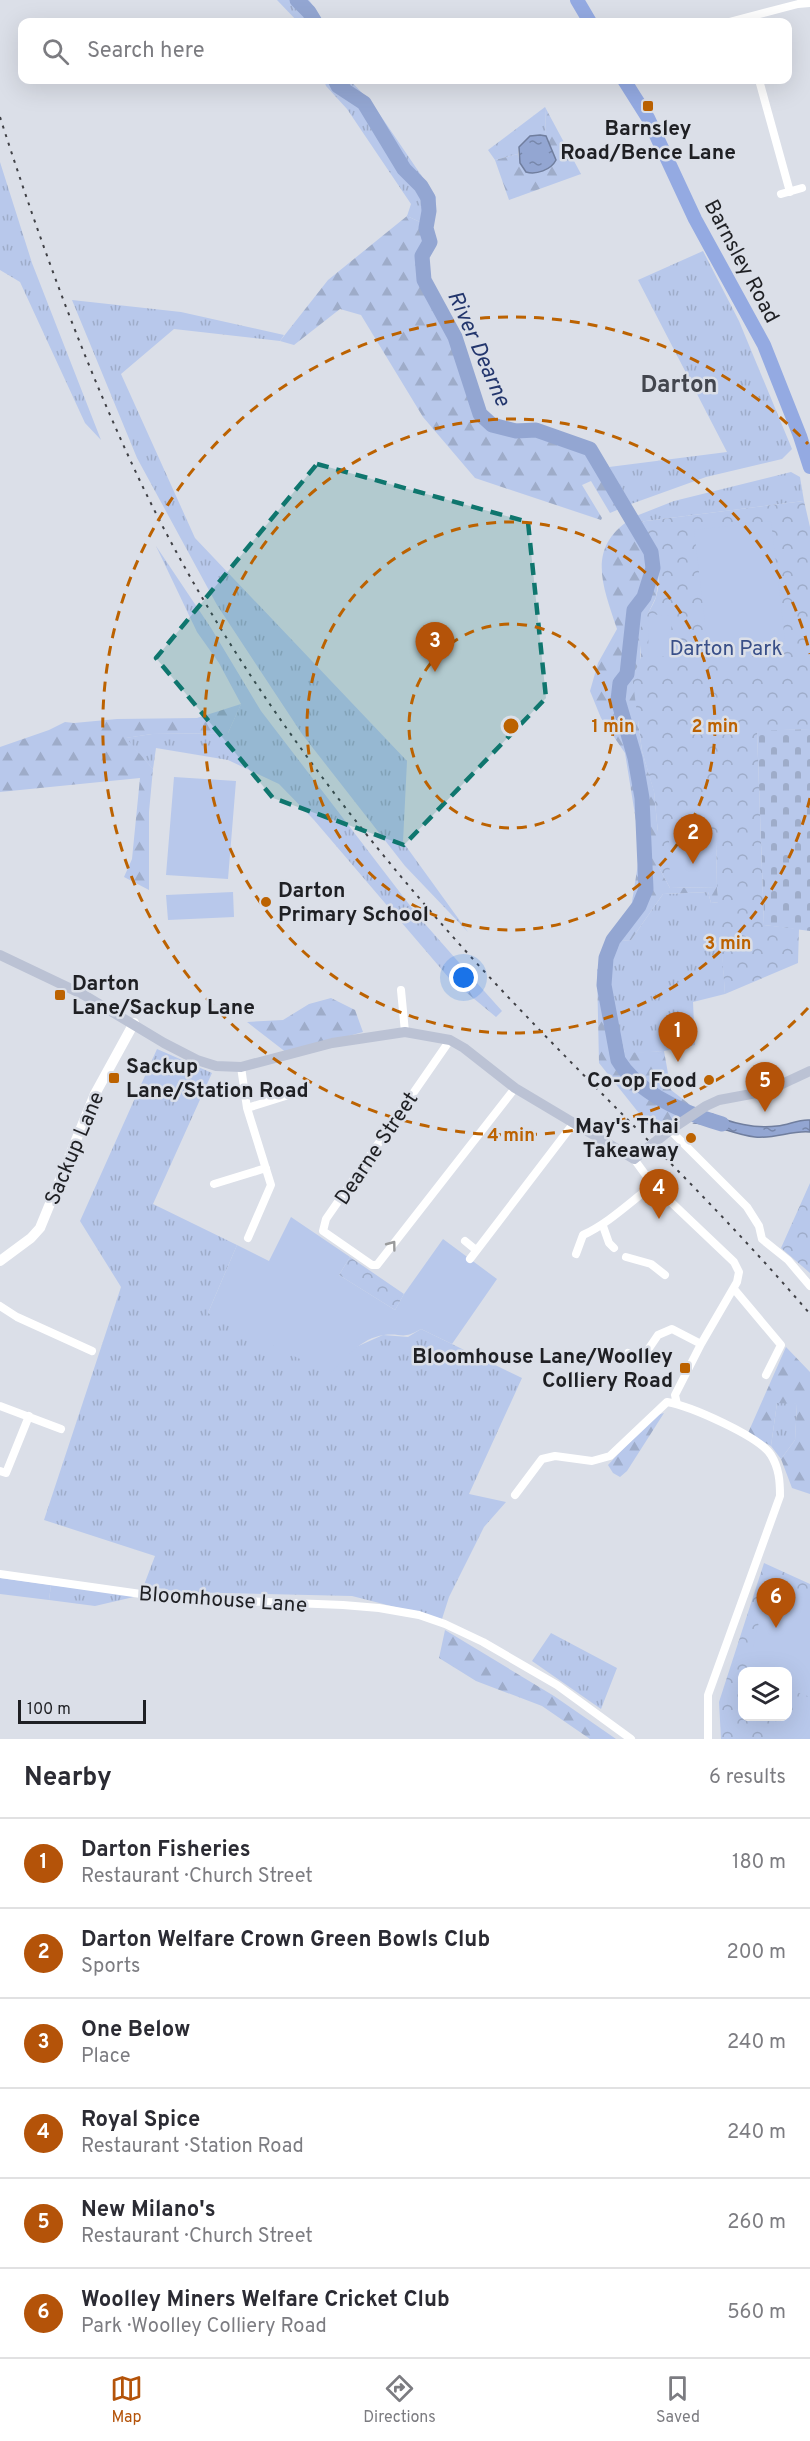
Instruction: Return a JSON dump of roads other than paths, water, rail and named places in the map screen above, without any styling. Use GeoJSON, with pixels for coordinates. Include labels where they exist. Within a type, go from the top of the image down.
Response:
{"type":"FeatureCollection","features":[{"type":"Feature","properties":{"kind":"highway"},"geometry":{"type":"LineString","coordinates":[[577,0],[588,18]]}},
{"type":"Feature","properties":{"kind":"highway","name":"Barnsley Road"},"geometry":{"type":"LineString","coordinates":[[627,84],[648,118],[695,219],[764,345],[810,467]]}},
{"type":"Feature","properties":{"kind":"main road"},"geometry":{"type":"LineString","coordinates":[[0,955],[84,995],[197,1060],[216,1066],[242,1067],[333,1043],[405,1032],[450,1040],[464,1048],[515,1088],[634,1159],[702,1108],[719,1100],[767,1091],[810,1071]]}},
{"type":"Feature","properties":{"kind":"street"},"geometry":{"type":"LineString","coordinates":[[753,18],[798,4],[810,3]]}},
{"type":"Feature","properties":{"kind":"street"},"geometry":{"type":"LineString","coordinates":[[760,84],[790,192]]}},
{"type":"Feature","properties":{"kind":"street"},"geometry":{"type":"LineString","coordinates":[[781,194],[802,188]]}},
{"type":"Feature","properties":{"kind":"street"},"geometry":{"type":"LineString","coordinates":[[401,990],[405,1032]]}},
{"type":"Feature","properties":{"kind":"street","name":"Sackup Lane"},"geometry":{"type":"LineString","coordinates":[[0,1261],[31,1238],[40,1228],[95,1094],[134,1023]]}},
{"type":"Feature","properties":{"kind":"street","name":"Dearne Street"},"geometry":{"type":"LineString","coordinates":[[450,1040],[326,1219],[323,1231],[372,1265],[377,1265],[515,1088]]}},
{"type":"Feature","properties":{"kind":"street"},"geometry":{"type":"LineString","coordinates":[[242,1067],[247,1108],[271,1185],[248,1238]]}},
{"type":"Feature","properties":{"kind":"street"},"geometry":{"type":"LineString","coordinates":[[247,1108],[292,1094]]}},
{"type":"Feature","properties":{"kind":"street"},"geometry":{"type":"LineString","coordinates":[[470,1259],[573,1124]]}},
{"type":"Feature","properties":{"kind":"street"},"geometry":{"type":"LineString","coordinates":[[670,1130],[753,1214],[762,1239],[788,1260],[810,1286]]}},
{"type":"Feature","properties":{"kind":"street"},"geometry":{"type":"LineString","coordinates":[[634,1159],[653,1185],[734,1262],[739,1278],[675,1395],[677,1404]]}},
{"type":"Feature","properties":{"kind":"street"},"geometry":{"type":"LineString","coordinates":[[214,1184],[266,1168]]}},
{"type":"Feature","properties":{"kind":"street"},"geometry":{"type":"LineString","coordinates":[[576,1254],[583,1234],[603,1226],[622,1208],[653,1185]]}},
{"type":"Feature","properties":{"kind":"street"},"geometry":{"type":"LineString","coordinates":[[603,1226],[609,1243],[614,1248]]}},
{"type":"Feature","properties":{"kind":"street"},"geometry":{"type":"LineString","coordinates":[[465,1241],[476,1250]]}},
{"type":"Feature","properties":{"kind":"street"},"geometry":{"type":"LineString","coordinates":[[626,1257],[651,1264],[664,1275]]}},
{"type":"Feature","properties":{"kind":"street"},"geometry":{"type":"LineString","coordinates":[[734,1289],[781,1345],[766,1375]]}},
{"type":"Feature","properties":{"kind":"street"},"geometry":{"type":"LineString","coordinates":[[0,1306],[17,1317],[92,1351]]}},
{"type":"Feature","properties":{"kind":"street"},"geometry":{"type":"LineString","coordinates":[[628,1353],[641,1360],[658,1335],[672,1329],[701,1344]]}},
{"type":"Feature","properties":{"kind":"street"},"geometry":{"type":"LineString","coordinates":[[515,1495],[542,1459],[555,1456],[592,1461],[610,1456],[667,1402],[707,1416],[762,1445],[770,1453],[778,1470],[780,1496],[708,1695],[708,1739]]}},
{"type":"Feature","properties":{"kind":"street"},"geometry":{"type":"LineString","coordinates":[[0,1406],[61,1429]]}},
{"type":"Feature","properties":{"kind":"street"},"geometry":{"type":"LineString","coordinates":[[0,1471],[6,1473],[29,1416]]}},
{"type":"Feature","properties":{"kind":"street","name":"Bloomhouse Lane"},"geometry":{"type":"LineString","coordinates":[[0,1574],[169,1598],[379,1608],[419,1615],[445,1624],[483,1642],[557,1685],[631,1739]]}},
{"type":"Feature","properties":{"kind":"water"},"geometry":{"type":"Polygon","coordinates":[[[530,136],[546,136],[556,160],[551,167],[543,171],[526,172],[520,163],[519,147],[530,136]]]}},
{"type":"Feature","properties":{"kind":"water"},"geometry":{"type":"Polygon","coordinates":[[[712,1114],[735,1123],[761,1127],[810,1120],[810,1132],[755,1137],[695,1123],[712,1114]]]}},
{"type":"Feature","properties":{"kind":"waterway","name":"River Dearne"},"geometry":{"type":"LineString","coordinates":[[297,0],[313,18]]}},
{"type":"Feature","properties":{"kind":"waterway","name":"River Dearne"},"geometry":{"type":"LineString","coordinates":[[337,84],[364,103],[404,169],[421,186],[428,198],[429,211],[426,228],[430,242],[422,256],[424,280],[455,337],[480,414],[492,425],[516,431],[536,430],[590,449],[651,552],[653,568],[644,597],[634,610],[627,674],[620,683],[618,700],[635,758],[642,798],[646,889],[639,906],[613,940],[606,958],[604,985],[618,1060],[627,1072],[638,1083],[664,1101],[722,1124]]}},
{"type":"Feature","properties":{"kind":"railway"},"geometry":{"type":"LineString","coordinates":[[0,117],[64,302],[100,392],[140,481],[204,601],[278,716],[359,825],[446,929],[536,1026],[721,1216],[810,1314]]}},
{"type":"Feature","properties":{"kind":"place","name":"Barnsley Road/Bence Lane"},"geometry":{"type":"Point","coordinates":[648,106]}},
{"type":"Feature","properties":{"kind":"place","name":"One Below"},"geometry":{"type":"Point","coordinates":[435,672]}},
{"type":"Feature","properties":{"kind":"place","name":"Darton Welfare Crown Green Bowls Club"},"geometry":{"type":"Point","coordinates":[693,864]}},
{"type":"Feature","properties":{"kind":"place","name":"Darton Primary School"},"geometry":{"type":"Point","coordinates":[266,902]}},
{"type":"Feature","properties":{"kind":"place","name":"Darton Lane/Sackup Lane"},"geometry":{"type":"Point","coordinates":[60,995]}},
{"type":"Feature","properties":{"kind":"place","name":"Darton Fisheries"},"geometry":{"type":"Point","coordinates":[678,1062]}},
{"type":"Feature","properties":{"kind":"place","name":"Sackup Lane/Station Road"},"geometry":{"type":"Point","coordinates":[114,1078]}},
{"type":"Feature","properties":{"kind":"place","name":"Co-op Food"},"geometry":{"type":"Point","coordinates":[709,1080]}},
{"type":"Feature","properties":{"kind":"place","name":"New Milano's"},"geometry":{"type":"Point","coordinates":[765,1112]}},
{"type":"Feature","properties":{"kind":"place","name":"May's Thai Takeaway"},"geometry":{"type":"Point","coordinates":[691,1138]}},
{"type":"Feature","properties":{"kind":"place","name":"Royal Spice"},"geometry":{"type":"Point","coordinates":[659,1219]}},
{"type":"Feature","properties":{"kind":"place","name":"Bloomhouse Lane/Woolley Colliery Road"},"geometry":{"type":"Point","coordinates":[685,1368]}},
{"type":"Feature","properties":{"kind":"place","name":"Woolley Miners Welfare Cricket Club"},"geometry":{"type":"Point","coordinates":[776,1628]}},
{"type":"Feature","properties":{"kind":"district","name":"Darton"},"geometry":{"type":"Point","coordinates":[679,384]}},
{"type":"Feature","properties":{"kind":"park label","name":"Darton Park"},"geometry":{"type":"Point","coordinates":[726,648]}}]}
